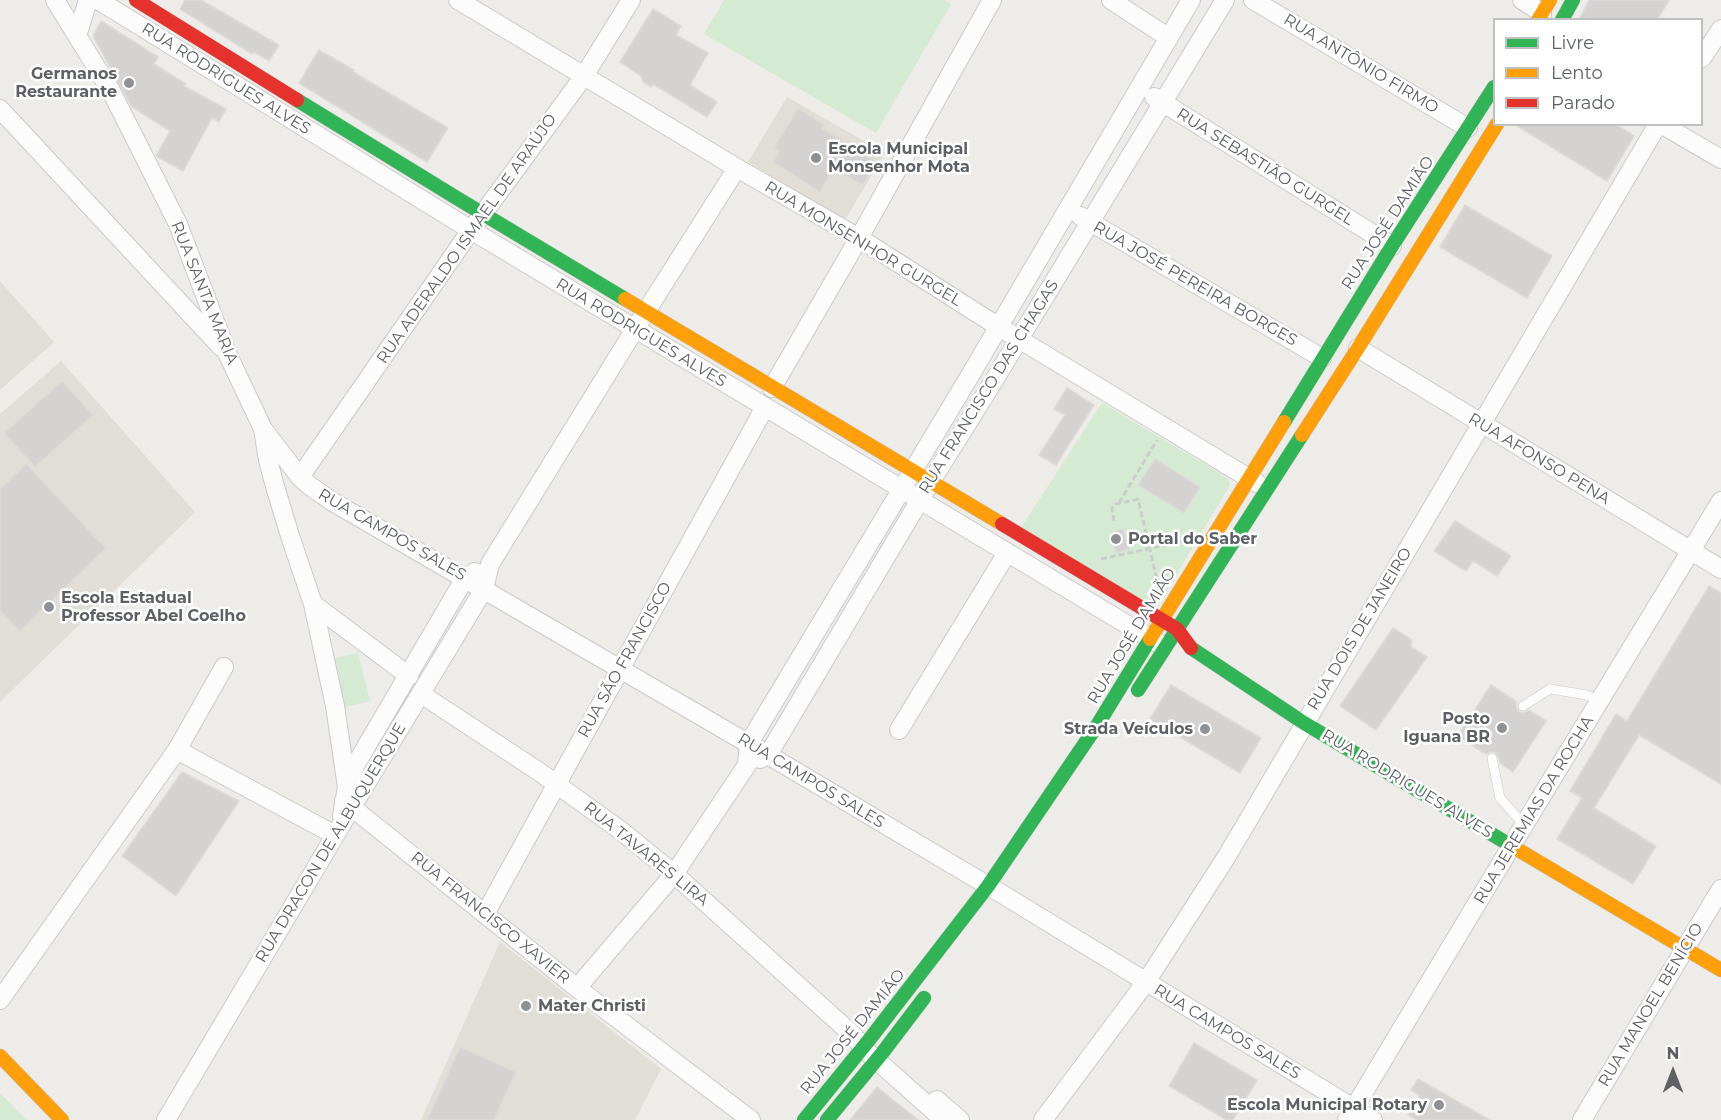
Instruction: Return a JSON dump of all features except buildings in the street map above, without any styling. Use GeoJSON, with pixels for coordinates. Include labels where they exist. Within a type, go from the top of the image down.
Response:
{"type":"FeatureCollection","features":[{"type":"Feature","properties":{"kind":"street","name":"RUA SANTA MARIA"},"geometry":{"type":"LineString","coordinates":[[55,0],[111,91],[178,224],[227,353],[263,429],[268,460],[313,604],[336,706],[348,798],[338,831]]}},
{"type":"Feature","properties":{"kind":"street"},"geometry":{"type":"LineString","coordinates":[[77,36],[88,0]]}},
{"type":"Feature","properties":{"kind":"street","name":"RUA RODRIGUES ALVES"},"geometry":{"type":"LineString","coordinates":[[98,0],[471,230],[1007,553],[1157,642],[1190,648]]}},
{"type":"Feature","properties":{"kind":"street","name":"RUA RODRIGUES ALVES"},"geometry":{"type":"LineString","coordinates":[[136,0],[483,214],[1176,629],[1190,648],[1304,723],[1721,970]]}},
{"type":"Feature","properties":{"kind":"street","name":"RUA MONSENHOR GURGEL"},"geometry":{"type":"LineString","coordinates":[[458,0],[737,168],[859,238],[999,327],[1267,488]]}},
{"type":"Feature","properties":{"kind":"street","name":"RUA ADERALDO ISMAEL DE ARAÚJO"},"geometry":{"type":"LineString","coordinates":[[300,477],[471,230],[584,76],[631,0]]}},
{"type":"Feature","properties":{"kind":"street"},"geometry":{"type":"LineString","coordinates":[[772,388],[992,0]]}},
{"type":"Feature","properties":{"kind":"street"},"geometry":{"type":"LineString","coordinates":[[1112,0],[1169,38]]}},
{"type":"Feature","properties":{"kind":"street","name":"RUA FRANCISCO DAS CHAGAS"},"geometry":{"type":"LineString","coordinates":[[577,988],[674,874],[747,765],[749,743],[999,327],[1191,0]]}},
{"type":"Feature","properties":{"kind":"street","name":"RUA FRANCISCO DAS CHAGAS"},"geometry":{"type":"LineString","coordinates":[[768,755],[919,500],[1225,0]]}},
{"type":"Feature","properties":{"kind":"street","name":"RUA ANTÔNIO FIRMO"},"geometry":{"type":"LineString","coordinates":[[1253,0],[1468,128]]}},
{"type":"Feature","properties":{"kind":"street"},"geometry":{"type":"LineString","coordinates":[[1522,0],[1543,13]]}},
{"type":"Feature","properties":{"kind":"street"},"geometry":{"type":"LineString","coordinates":[[1563,18],[1573,0]]}},
{"type":"Feature","properties":{"kind":"street"},"geometry":{"type":"LineString","coordinates":[[1703,55],[1721,29]]}},
{"type":"Feature","properties":{"kind":"street","name":"RUA SEBASTIÃO GURGEL"},"geometry":{"type":"LineString","coordinates":[[1139,89],[1392,246]]}},
{"type":"Feature","properties":{"kind":"street","name":"RUA JOSÉ DAMIÃO"},"geometry":{"type":"LineString","coordinates":[[1130,703],[1157,642],[1161,620],[1322,358],[1493,89]]}},
{"type":"Feature","properties":{"kind":"street"},"geometry":{"type":"LineString","coordinates":[[0,109],[227,353]]}},
{"type":"Feature","properties":{"kind":"street","name":"RUA JOSÉ DAMIÃO"},"geometry":{"type":"LineString","coordinates":[[804,1120],[869,1047],[998,892],[1098,724],[1157,642],[1176,629],[1358,348],[1496,126]]}},
{"type":"Feature","properties":{"kind":"street","name":"RUA DOIS DE JANEIRO"},"geometry":{"type":"LineString","coordinates":[[1043,1120],[1146,982],[1227,856],[1658,126]]}},
{"type":"Feature","properties":{"kind":"street"},"geometry":{"type":"LineString","coordinates":[[1663,126],[1721,159]]}},
{"type":"Feature","properties":{"kind":"street","name":"RUA DRACON DE ALBUQUERQUE"},"geometry":{"type":"LineString","coordinates":[[348,798],[421,694],[484,589],[490,564],[737,168]]}},
{"type":"Feature","properties":{"kind":"street"},"geometry":{"type":"LineString","coordinates":[[1423,198],[1444,210]]}},
{"type":"Feature","properties":{"kind":"street","name":"RUA JOSÉ PEREIRA BORGES"},"geometry":{"type":"LineString","coordinates":[[1069,208],[1090,223],[1322,358]]}},
{"type":"Feature","properties":{"kind":"street","name":"RUA AFONSO PENA"},"geometry":{"type":"LineString","coordinates":[[1358,348],[1721,569]]}},
{"type":"Feature","properties":{"kind":"street","name":"RUA SÃO FRANCISCO"},"geometry":{"type":"LineString","coordinates":[[485,914],[765,407]]}},
{"type":"Feature","properties":{"kind":"street","name":"RUA CAMPOS SALES"},"geometry":{"type":"LineString","coordinates":[[263,429],[300,477],[333,502],[749,743],[998,892],[1146,982],[1351,1114],[1373,1120]]}},
{"type":"Feature","properties":{"kind":"street","name":"RUA JEREMIAS DA ROCHA"},"geometry":{"type":"LineString","coordinates":[[1351,1114],[1721,501]]}},
{"type":"Feature","properties":{"kind":"street"},"geometry":{"type":"LineString","coordinates":[[899,730],[1007,553]]}},
{"type":"Feature","properties":{"kind":"street","name":"RUA DRACON DE ALBUQUERQUE"},"geometry":{"type":"LineString","coordinates":[[348,798],[356,764],[465,578],[490,564]]}},
{"type":"Feature","properties":{"kind":"street"},"geometry":{"type":"LineString","coordinates":[[313,604],[409,676]]}},
{"type":"Feature","properties":{"kind":"street"},"geometry":{"type":"LineString","coordinates":[[0,1000],[177,750],[224,667]]}},
{"type":"Feature","properties":{"kind":"street","name":"RUA TAVARES LIRA"},"geometry":{"type":"LineString","coordinates":[[421,694],[557,784],[620,830],[674,874],[869,1047]]}},
{"type":"Feature","properties":{"kind":"street"},"geometry":{"type":"LineString","coordinates":[[177,750],[338,831]]}},
{"type":"Feature","properties":{"kind":"street"},"geometry":{"type":"LineString","coordinates":[[747,765],[768,755]]}},
{"type":"Feature","properties":{"kind":"street","name":"RUA FRANCISCO XAVIER"},"geometry":{"type":"LineString","coordinates":[[348,798],[577,988],[751,1120]]}},
{"type":"Feature","properties":{"kind":"street","name":"RUA DRACON DE ALBUQUERQUE"},"geometry":{"type":"LineString","coordinates":[[166,1120],[338,831]]}},
{"type":"Feature","properties":{"kind":"street","name":"RUA MANOEL BENÍCIO"},"geometry":{"type":"LineString","coordinates":[[1582,1120],[1721,889]]}},
{"type":"Feature","properties":{"kind":"street","name":"RUA JOSÉ DAMIÃO"},"geometry":{"type":"LineString","coordinates":[[827,1120],[869,1047],[932,987]]}},
{"type":"Feature","properties":{"kind":"street"},"geometry":{"type":"LineString","coordinates":[[869,1047],[944,1120]]}},
{"type":"Feature","properties":{"kind":"street"},"geometry":{"type":"LineString","coordinates":[[869,1047],[960,1120]]}},
{"type":"Feature","properties":{"kind":"street"},"geometry":{"type":"LineString","coordinates":[[0,1056],[62,1120]]}},
{"type":"Feature","properties":{"kind":"lane"},"geometry":{"type":"LineString","coordinates":[[1523,706],[1550,689],[1587,695],[1600,701]]}},
{"type":"Feature","properties":{"kind":"lane"},"geometry":{"type":"LineString","coordinates":[[1492,758],[1500,798],[1524,825]]}},
{"type":"Feature","properties":{"kind":"path"},"geometry":{"type":"LineString","coordinates":[[1119,503],[1164,428]]}},
{"type":"Feature","properties":{"kind":"path"},"geometry":{"type":"LineString","coordinates":[[1114,521],[1112,508],[1116,504],[1138,499],[1161,596]]}},
{"type":"Feature","properties":{"kind":"path"},"geometry":{"type":"LineString","coordinates":[[1104,566],[1095,561],[1194,539]]}},
{"type":"Feature","properties":{"kind":"shaded area","name":"Escola Municipal Monsenhor Mota"},"geometry":{"type":"Polygon","coordinates":[[[787,97],[885,153],[845,220],[748,162],[787,97]]]}},
{"type":"Feature","properties":{"kind":"shaded area"},"geometry":{"type":"Polygon","coordinates":[[[0,281],[54,342],[0,390],[0,281]]]}},
{"type":"Feature","properties":{"kind":"shaded area","name":"Escola Estadual Professor Abel Coelho"},"geometry":{"type":"Polygon","coordinates":[[[61,361],[195,512],[0,702],[0,414],[61,361]]]}},
{"type":"Feature","properties":{"kind":"shaded area","name":"Mater Christi"},"geometry":{"type":"Polygon","coordinates":[[[500,942],[661,1069],[635,1120],[421,1120],[500,942]]]}},
{"type":"Feature","properties":{"kind":"green space"},"geometry":{"type":"Polygon","coordinates":[[[724,0],[944,0],[951,4],[876,133],[704,34],[724,0]]]}},
{"type":"Feature","properties":{"kind":"green space"},"geometry":{"type":"Polygon","coordinates":[[[1102,403],[1223,475],[1228,479],[1230,485],[1156,609],[1020,529],[1102,403]]]}},
{"type":"Feature","properties":{"kind":"green space"},"geometry":{"type":"Polygon","coordinates":[[[358,653],[370,701],[345,707],[335,658],[358,653]]]}},
{"type":"Feature","properties":{"kind":"green space"},"geometry":{"type":"Polygon","coordinates":[[[0,1093],[26,1120],[0,1120],[0,1093]]]}},
{"type":"Feature","properties":{"kind":"traffic: fast"},"geometry":{"type":"LineString","coordinates":[[1563,18],[1573,0]]}},
{"type":"Feature","properties":{"kind":"traffic: fast"},"geometry":{"type":"LineString","coordinates":[[1284,422],[1392,246],[1493,89]]}},
{"type":"Feature","properties":{"kind":"traffic: fast"},"geometry":{"type":"LineString","coordinates":[[297,100],[625,299]]}},
{"type":"Feature","properties":{"kind":"traffic: fast"},"geometry":{"type":"LineString","coordinates":[[1138,690],[1302,435]]}},
{"type":"Feature","properties":{"kind":"traffic: fast"},"geometry":{"type":"LineString","coordinates":[[804,1120],[988,886],[1098,724],[1150,639]]}},
{"type":"Feature","properties":{"kind":"traffic: fast"},"geometry":{"type":"LineString","coordinates":[[1191,648],[1304,723],[1510,845]]}},
{"type":"Feature","properties":{"kind":"traffic: fast"},"geometry":{"type":"LineString","coordinates":[[827,1120],[924,998]]}},
{"type":"Feature","properties":{"kind":"traffic: slow"},"geometry":{"type":"LineString","coordinates":[[1539,18],[1550,0]]}},
{"type":"Feature","properties":{"kind":"traffic: slow"},"geometry":{"type":"LineString","coordinates":[[1302,435],[1496,126]]}},
{"type":"Feature","properties":{"kind":"traffic: slow"},"geometry":{"type":"LineString","coordinates":[[625,299],[1002,524]]}},
{"type":"Feature","properties":{"kind":"traffic: slow"},"geometry":{"type":"LineString","coordinates":[[1150,639],[1284,422]]}},
{"type":"Feature","properties":{"kind":"traffic: slow"},"geometry":{"type":"LineString","coordinates":[[1510,845],[1721,970]]}},
{"type":"Feature","properties":{"kind":"traffic: slow"},"geometry":{"type":"LineString","coordinates":[[0,1056],[62,1120]]}},
{"type":"Feature","properties":{"kind":"traffic: jam"},"geometry":{"type":"LineString","coordinates":[[136,0],[297,100]]}},
{"type":"Feature","properties":{"kind":"traffic: jam"},"geometry":{"type":"LineString","coordinates":[[1002,524],[1177,629],[1191,648]]}},
{"type":"Feature","properties":{"kind":"place","name":"Germanos Restaurante"},"geometry":{"type":"Point","coordinates":[129,83]}},
{"type":"Feature","properties":{"kind":"place","name":"Escola Municipal Monsenhor Mota"},"geometry":{"type":"Point","coordinates":[816,158]}},
{"type":"Feature","properties":{"kind":"place","name":"Portal do Saber"},"geometry":{"type":"Point","coordinates":[1116,539]}},
{"type":"Feature","properties":{"kind":"place","name":"Escola Estadual Professor Abel Coelho"},"geometry":{"type":"Point","coordinates":[49,607]}},
{"type":"Feature","properties":{"kind":"place","name":"Posto Iguana BR"},"geometry":{"type":"Point","coordinates":[1502,728]}},
{"type":"Feature","properties":{"kind":"place","name":"Strada Veículos"},"geometry":{"type":"Point","coordinates":[1205,729]}},
{"type":"Feature","properties":{"kind":"place","name":"Mater Christi"},"geometry":{"type":"Point","coordinates":[526,1006]}},
{"type":"Feature","properties":{"kind":"place","name":"Escola Municipal Rotary"},"geometry":{"type":"Point","coordinates":[1439,1105]}}]}
